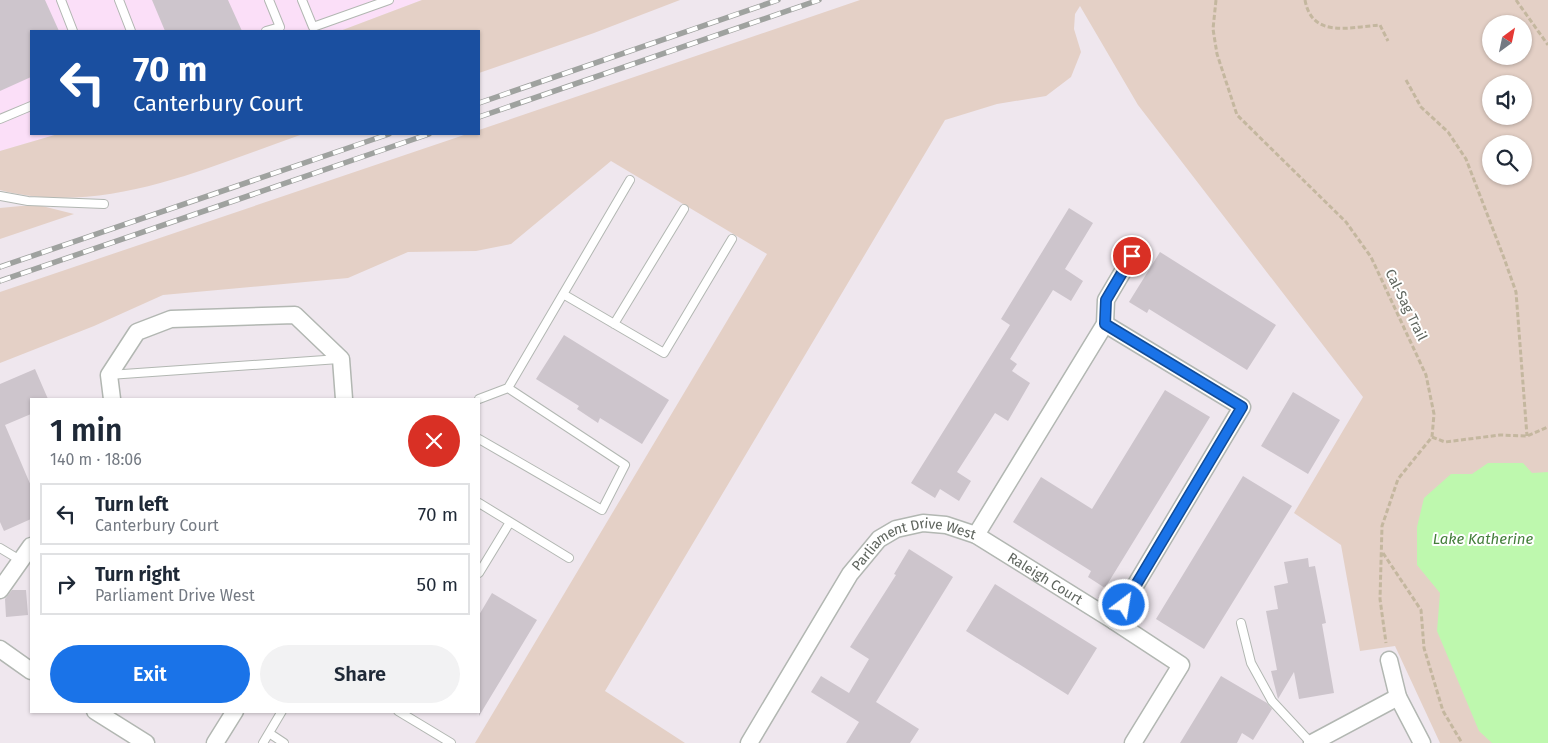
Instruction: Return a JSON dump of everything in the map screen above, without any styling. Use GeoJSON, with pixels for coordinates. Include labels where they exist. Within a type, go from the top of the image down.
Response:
{"type":"FeatureCollection","features":[{"type":"Feature","properties":{"kind":"street","name":"Parliament Drive West"},"geometry":{"type":"LineString","coordinates":[[749,743],[850,574],[878,539],[896,529],[923,523],[946,525],[976,535],[1105,324],[1106,300],[1132,256]]}},
{"type":"Feature","properties":{"kind":"street"},"geometry":{"type":"LineString","coordinates":[[112,398],[110,375],[137,332],[171,320],[295,315],[341,359],[344,398]]}},
{"type":"Feature","properties":{"kind":"street"},"geometry":{"type":"LineString","coordinates":[[1105,324],[1242,407],[1114,621]]}},
{"type":"Feature","properties":{"kind":"street","name":"Raleigh Court"},"geometry":{"type":"LineString","coordinates":[[976,535],[1181,665],[1133,743]]}},
{"type":"Feature","properties":{"kind":"street"},"geometry":{"type":"LineString","coordinates":[[0,590],[30,547]]}},
{"type":"Feature","properties":{"kind":"street"},"geometry":{"type":"LineString","coordinates":[[0,649],[30,669]]}},
{"type":"Feature","properties":{"kind":"street"},"geometry":{"type":"LineString","coordinates":[[1389,660],[1398,697],[1422,743]]}},
{"type":"Feature","properties":{"kind":"street"},"geometry":{"type":"LineString","coordinates":[[1312,743],[1398,697]]}},
{"type":"Feature","properties":{"kind":"street"},"geometry":{"type":"LineString","coordinates":[[98,713],[146,743]]}},
{"type":"Feature","properties":{"kind":"street"},"geometry":{"type":"LineString","coordinates":[[216,743],[234,713]]}},
{"type":"Feature","properties":{"kind":"lane"},"geometry":{"type":"LineString","coordinates":[[60,0],[73,30]]}},
{"type":"Feature","properties":{"kind":"lane"},"geometry":{"type":"LineString","coordinates":[[119,0],[131,30]]}},
{"type":"Feature","properties":{"kind":"lane"},"geometry":{"type":"LineString","coordinates":[[269,0],[280,27],[270,30]]}},
{"type":"Feature","properties":{"kind":"lane"},"geometry":{"type":"LineString","coordinates":[[302,0],[313,27],[388,0]]}},
{"type":"Feature","properties":{"kind":"lane"},"geometry":{"type":"LineString","coordinates":[[0,119],[30,106]]}},
{"type":"Feature","properties":{"kind":"lane"},"geometry":{"type":"LineString","coordinates":[[480,399],[508,388],[630,180]]}},
{"type":"Feature","properties":{"kind":"lane"},"geometry":{"type":"LineString","coordinates":[[0,196],[28,201],[104,204]]}},
{"type":"Feature","properties":{"kind":"lane"},"geometry":{"type":"LineString","coordinates":[[614,324],[684,209]]}},
{"type":"Feature","properties":{"kind":"lane"},"geometry":{"type":"LineString","coordinates":[[563,294],[664,353],[732,239]]}},
{"type":"Feature","properties":{"kind":"lane"},"geometry":{"type":"LineString","coordinates":[[110,375],[341,359]]}},
{"type":"Feature","properties":{"kind":"lane"},"geometry":{"type":"LineString","coordinates":[[480,440],[602,510],[625,465],[508,388]]}},
{"type":"Feature","properties":{"kind":"lane"},"geometry":{"type":"LineString","coordinates":[[480,504],[568,558]]}},
{"type":"Feature","properties":{"kind":"lane"},"geometry":{"type":"LineString","coordinates":[[480,572],[510,522]]}},
{"type":"Feature","properties":{"kind":"lane"},"geometry":{"type":"LineString","coordinates":[[0,548],[20,560]]}},
{"type":"Feature","properties":{"kind":"lane"},"geometry":{"type":"LineString","coordinates":[[1242,623],[1251,663],[1272,701],[1312,743]]}},
{"type":"Feature","properties":{"kind":"lane"},"geometry":{"type":"LineString","coordinates":[[263,743],[281,713]]}},
{"type":"Feature","properties":{"kind":"lane"},"geometry":{"type":"LineString","coordinates":[[401,713],[451,743]]}},
{"type":"Feature","properties":{"kind":"lane"},"geometry":{"type":"LineString","coordinates":[[269,733],[284,743]]}},
{"type":"Feature","properties":{"kind":"path","name":"Cal-Sag Trail"},"geometry":{"type":"LineString","coordinates":[[1216,0],[1213,30],[1216,54],[1238,115],[1346,222],[1371,257],[1426,375],[1434,414],[1432,437]]}},
{"type":"Feature","properties":{"kind":"path"},"geometry":{"type":"LineString","coordinates":[[1305,0],[1307,9],[1315,22],[1332,29],[1380,25],[1388,41]]}},
{"type":"Feature","properties":{"kind":"path"},"geometry":{"type":"LineString","coordinates":[[1516,0],[1548,45]]}},
{"type":"Feature","properties":{"kind":"path"},"geometry":{"type":"LineString","coordinates":[[1406,80],[1421,107],[1448,132],[1466,159],[1516,292],[1527,436]]}},
{"type":"Feature","properties":{"kind":"path"},"geometry":{"type":"LineString","coordinates":[[1389,660],[1380,599],[1382,526],[1398,479],[1432,437],[1445,442],[1500,435],[1527,436],[1548,427]]}},
{"type":"Feature","properties":{"kind":"path"},"geometry":{"type":"LineString","coordinates":[[1382,552],[1421,610],[1424,648],[1443,711],[1462,743]]}},
{"type":"Feature","properties":{"kind":"shaded area"},"geometry":{"type":"Polygon","coordinates":[[[0,0],[422,0],[343,30],[30,30],[30,135],[55,135],[0,151],[0,0]]]}},
{"type":"Feature","properties":{"kind":"shaded area"},"geometry":{"type":"Polygon","coordinates":[[[422,0],[680,0],[594,33],[480,73],[480,30],[343,30],[422,0]]]}},
{"type":"Feature","properties":{"kind":"shaded area"},"geometry":{"type":"Polygon","coordinates":[[[860,0],[1548,0],[1548,743],[1440,743],[1395,646],[1360,651],[1341,545],[1294,513],[1363,397],[1138,105],[1080,6],[1075,14],[1074,29],[1081,52],[1071,77],[1046,96],[997,104],[945,120],[605,691],[685,743],[475,743],[767,254],[611,161],[511,244],[476,251],[408,252],[348,278],[163,295],[94,326],[0,363],[0,292],[464,135],[480,135],[480,130],[860,0]]]}},
{"type":"Feature","properties":{"kind":"shaded area"},"geometry":{"type":"Polygon","coordinates":[[[55,135],[300,135],[192,173],[154,184],[116,193],[78,197],[39,197],[0,190],[0,151],[55,135]]]}},
{"type":"Feature","properties":{"kind":"shaded area"},"geometry":{"type":"Polygon","coordinates":[[[42,206],[74,214],[0,239],[0,208],[42,206]]]}},
{"type":"Feature","properties":{"kind":"water","name":"Lake Katherine"},"geometry":{"type":"Polygon","coordinates":[[[1488,463],[1523,463],[1532,473],[1548,472],[1548,743],[1492,743],[1479,731],[1437,631],[1440,593],[1417,565],[1417,527],[1424,498],[1451,474],[1472,474],[1488,463]]]}},
{"type":"Feature","properties":{"kind":"building"},"geometry":{"type":"Polygon","coordinates":[[[0,0],[45,0],[59,30],[30,30],[30,77],[0,91],[0,0]]]}},
{"type":"Feature","properties":{"kind":"building"},"geometry":{"type":"Polygon","coordinates":[[[152,0],[228,0],[242,30],[165,30],[152,0]]]}},
{"type":"Feature","properties":{"kind":"building"},"geometry":{"type":"Polygon","coordinates":[[[1069,208],[1093,223],[1065,269],[1083,281],[1071,301],[1053,290],[1010,359],[1017,364],[1012,371],[1030,383],[1008,421],[995,413],[957,472],[971,481],[959,501],[940,489],[935,498],[911,483],[1010,325],[1001,319],[1069,208]]]}},
{"type":"Feature","properties":{"kind":"building"},"geometry":{"type":"Polygon","coordinates":[[[1160,252],[1276,325],[1247,370],[1149,309],[1147,313],[1129,302],[1160,252]]]}},
{"type":"Feature","properties":{"kind":"building"},"geometry":{"type":"Polygon","coordinates":[[[564,335],[669,400],[642,444],[600,418],[598,423],[577,409],[579,406],[536,379],[564,335]]]}},
{"type":"Feature","properties":{"kind":"building"},"geometry":{"type":"Polygon","coordinates":[[[35,369],[48,398],[30,398],[30,414],[5,425],[30,484],[30,519],[4,531],[0,522],[0,384],[35,369]]]}},
{"type":"Feature","properties":{"kind":"building"},"geometry":{"type":"Polygon","coordinates":[[[1165,390],[1210,417],[1105,588],[1088,577],[1091,571],[1013,522],[1041,477],[1092,509],[1165,390]]]}},
{"type":"Feature","properties":{"kind":"building"},"geometry":{"type":"Polygon","coordinates":[[[1293,392],[1340,420],[1308,474],[1261,446],[1293,392]]]}},
{"type":"Feature","properties":{"kind":"building"},"geometry":{"type":"Polygon","coordinates":[[[1243,476],[1292,506],[1204,649],[1156,619],[1243,476]]]}},
{"type":"Feature","properties":{"kind":"building"},"geometry":{"type":"Polygon","coordinates":[[[909,549],[953,577],[876,702],[919,729],[910,743],[846,743],[859,722],[811,692],[821,676],[849,693],[869,659],[850,647],[896,575],[894,574],[909,549]]]}},
{"type":"Feature","properties":{"kind":"building"},"geometry":{"type":"Polygon","coordinates":[[[1308,558],[1309,567],[1315,566],[1326,623],[1322,624],[1334,693],[1299,699],[1294,672],[1278,699],[1271,671],[1277,670],[1266,611],[1278,609],[1274,586],[1288,583],[1284,562],[1308,558]]]}},
{"type":"Feature","properties":{"kind":"building"},"geometry":{"type":"Polygon","coordinates":[[[995,584],[1097,648],[1068,695],[966,631],[995,584]]]}},
{"type":"Feature","properties":{"kind":"building"},"geometry":{"type":"Polygon","coordinates":[[[12,590],[26,590],[28,615],[6,617],[5,599],[12,590]]]}},
{"type":"Feature","properties":{"kind":"building"},"geometry":{"type":"Polygon","coordinates":[[[492,593],[537,620],[479,716],[480,713],[480,613],[492,593]]]}},
{"type":"Feature","properties":{"kind":"building"},"geometry":{"type":"Polygon","coordinates":[[[1221,676],[1267,703],[1272,709],[1253,740],[1242,733],[1237,743],[1180,743],[1221,676]]]}},
{"type":"Feature","properties":{"kind":"railway"},"geometry":{"type":"LineString","coordinates":[[480,103],[778,0]]}},
{"type":"Feature","properties":{"kind":"railway"},"geometry":{"type":"LineString","coordinates":[[480,117],[819,0]]}},
{"type":"Feature","properties":{"kind":"railway"},"geometry":{"type":"LineString","coordinates":[[0,267],[386,135]]}},
{"type":"Feature","properties":{"kind":"railway"},"geometry":{"type":"LineString","coordinates":[[0,281],[426,135]]}},
{"type":"Feature","properties":{"kind":"route"},"geometry":{"type":"LineString","coordinates":[[1124,605],[1242,407],[1105,324],[1106,300],[1132,256]]}}]}
